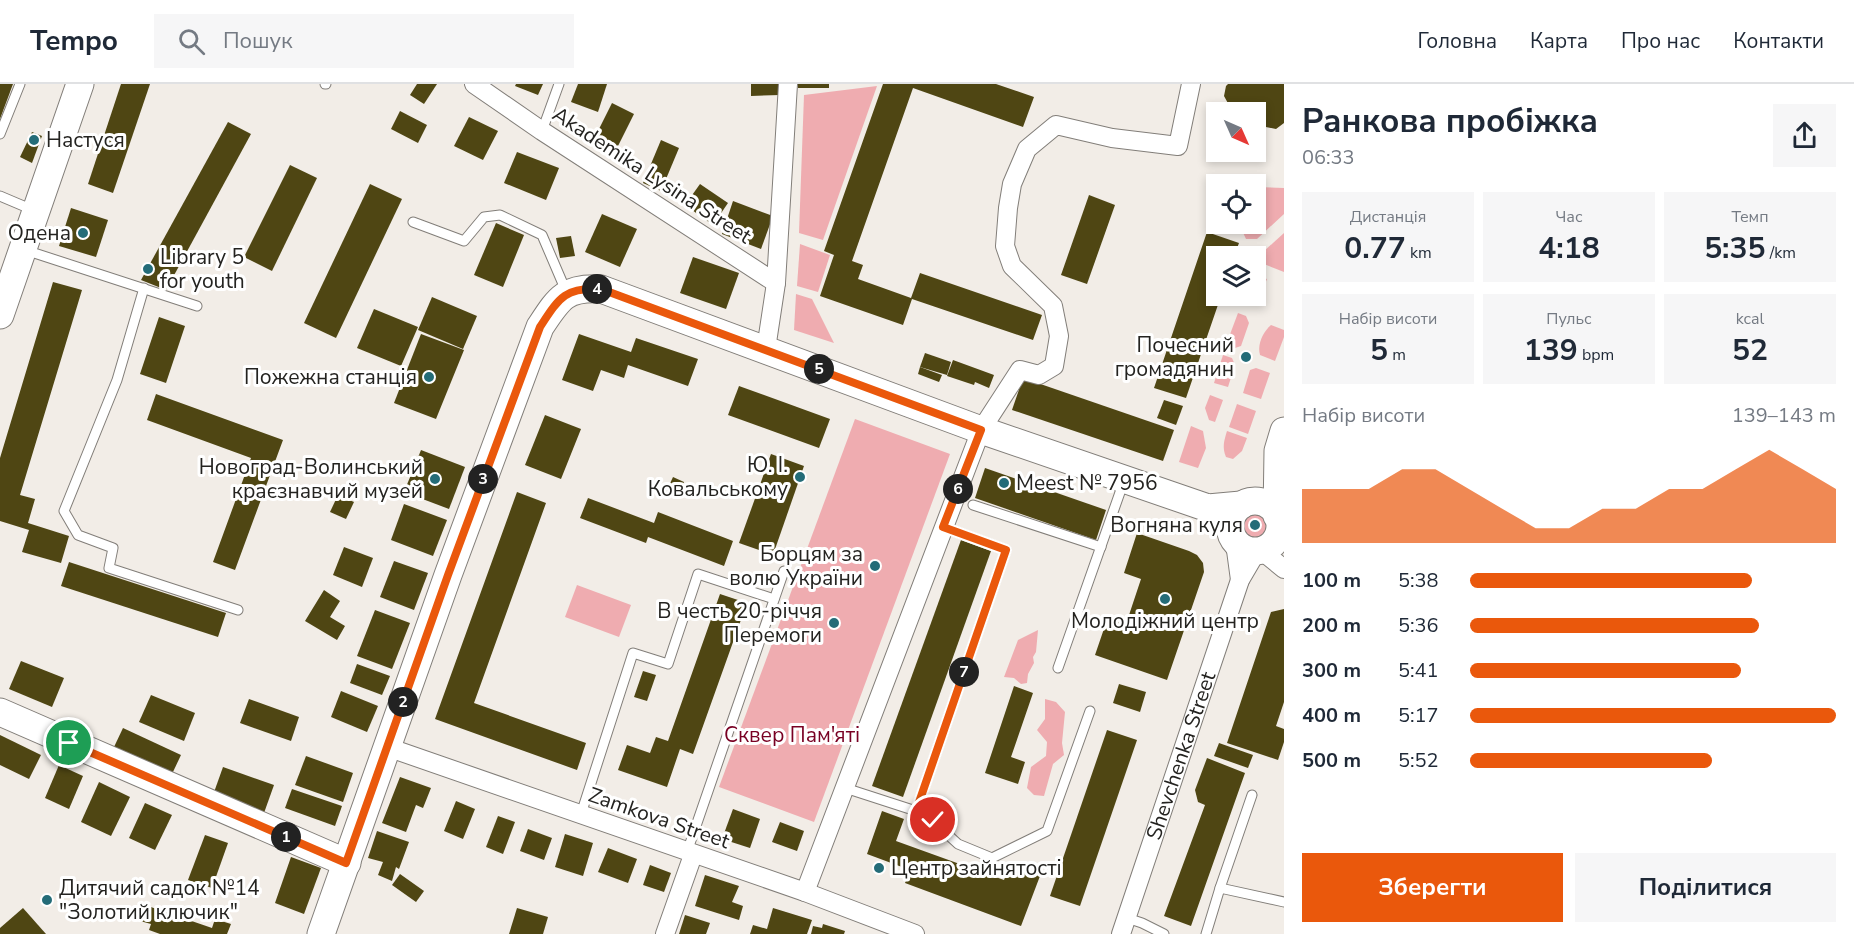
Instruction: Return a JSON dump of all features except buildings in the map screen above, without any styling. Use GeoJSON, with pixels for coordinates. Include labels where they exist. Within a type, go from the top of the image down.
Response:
{"type":"FeatureCollection","features":[{"type":"Feature","properties":{"kind":"street"},"geometry":{"type":"LineString","coordinates":[[0,315],[80,84]]}},
{"type":"Feature","properties":{"kind":"street","name":"Akademika Lysina Street"},"geometry":{"type":"LineString","coordinates":[[474,84],[542,131],[776,282]]}},
{"type":"Feature","properties":{"kind":"street"},"geometry":{"type":"LineString","coordinates":[[766,349],[776,282],[788,84]]}},
{"type":"Feature","properties":{"kind":"street"},"geometry":{"type":"LineString","coordinates":[[805,892],[981,430],[1020,370],[1039,375],[1053,366],[1059,336],[1053,306],[1012,266],[1005,246],[1011,184],[1027,149],[1056,125],[1112,138],[1178,146],[1191,84]]}},
{"type":"Feature","properties":{"kind":"street"},"geometry":{"type":"LineString","coordinates":[[321,934],[448,575],[540,327],[553,307],[567,294],[582,288],[601,289],[981,430],[1208,508],[1258,501],[1273,509],[1280,524]]}},
{"type":"Feature","properties":{"kind":"street"},"geometry":{"type":"LineString","coordinates":[[1246,545],[1231,518],[1262,482],[1281,441]]}},
{"type":"Feature","properties":{"kind":"street"},"geometry":{"type":"LineString","coordinates":[[1246,545],[1276,539],[1280,524],[1281,441]]}},
{"type":"Feature","properties":{"kind":"street"},"geometry":{"type":"LineString","coordinates":[[1208,508],[1246,545],[1284,569]]}},
{"type":"Feature","properties":{"kind":"street","name":"Shevchenka Street"},"geometry":{"type":"LineString","coordinates":[[1124,926],[1240,580],[1246,545]]}},
{"type":"Feature","properties":{"kind":"street"},"geometry":{"type":"LineString","coordinates":[[0,712],[346,863]]}},
{"type":"Feature","properties":{"kind":"street","name":"Zamkova Street"},"geometry":{"type":"LineString","coordinates":[[387,747],[805,892],[915,934]]}},
{"type":"Feature","properties":{"kind":"street"},"geometry":{"type":"LineString","coordinates":[[665,934],[690,853]]}},
{"type":"Feature","properties":{"kind":"lane"},"geometry":{"type":"LineString","coordinates":[[0,134],[20,84]]}},
{"type":"Feature","properties":{"kind":"lane"},"geometry":{"type":"LineString","coordinates":[[542,131],[559,84]]}},
{"type":"Feature","properties":{"kind":"lane"},"geometry":{"type":"LineString","coordinates":[[0,196],[36,211]]}},
{"type":"Feature","properties":{"kind":"lane"},"geometry":{"type":"LineString","coordinates":[[413,222],[464,241],[484,217],[500,215],[543,235],[567,294]]}},
{"type":"Feature","properties":{"kind":"lane"},"geometry":{"type":"LineString","coordinates":[[22,249],[197,306]]}},
{"type":"Feature","properties":{"kind":"lane"},"geometry":{"type":"LineString","coordinates":[[144,288],[117,380],[64,511],[78,535],[113,548],[109,568],[237,610]]}},
{"type":"Feature","properties":{"kind":"lane"},"geometry":{"type":"LineString","coordinates":[[1058,668],[1125,480]]}},
{"type":"Feature","properties":{"kind":"lane"},"geometry":{"type":"LineString","coordinates":[[973,505],[1101,547]]}},
{"type":"Feature","properties":{"kind":"lane"},"geometry":{"type":"LineString","coordinates":[[916,811],[1006,550],[943,527]]}},
{"type":"Feature","properties":{"kind":"lane"},"geometry":{"type":"LineString","coordinates":[[690,853],[783,571]]}},
{"type":"Feature","properties":{"kind":"lane"},"geometry":{"type":"LineString","coordinates":[[581,814],[633,653],[668,664],[698,574],[774,599]]}},
{"type":"Feature","properties":{"kind":"lane"},"geometry":{"type":"LineString","coordinates":[[845,788],[916,811],[933,820],[958,844],[992,858],[1047,831],[1090,711]]}},
{"type":"Feature","properties":{"kind":"lane"},"geometry":{"type":"LineString","coordinates":[[1206,934],[1252,795]]}},
{"type":"Feature","properties":{"kind":"lane"},"geometry":{"type":"LineString","coordinates":[[1220,888],[1284,902]]}},
{"type":"Feature","properties":{"kind":"lane"},"geometry":{"type":"LineString","coordinates":[[1124,926],[1142,922],[1164,934]]}},
{"type":"Feature","properties":{"kind":"green space"},"geometry":{"type":"Polygon","coordinates":[[[877,86],[823,240],[799,233],[804,95],[877,86]]]}},
{"type":"Feature","properties":{"kind":"green space"},"geometry":{"type":"Polygon","coordinates":[[[1266,187],[1284,188],[1284,214],[1266,231],[1266,187]]]}},
{"type":"Feature","properties":{"kind":"green space"},"geometry":{"type":"Polygon","coordinates":[[[1284,233],[1284,272],[1266,265],[1266,249],[1284,233]]]}},
{"type":"Feature","properties":{"kind":"green space"},"geometry":{"type":"Polygon","coordinates":[[[1244,234],[1262,234],[1257,239],[1246,239],[1244,234]]]}},
{"type":"Feature","properties":{"kind":"green space"},"geometry":{"type":"Polygon","coordinates":[[[800,244],[830,255],[818,292],[797,286],[800,244]]]}},
{"type":"Feature","properties":{"kind":"green space"},"geometry":{"type":"Polygon","coordinates":[[[796,294],[812,299],[834,343],[794,330],[796,294]]]}},
{"type":"Feature","properties":{"kind":"green space"},"geometry":{"type":"Polygon","coordinates":[[[1238,313],[1246,316],[1249,323],[1241,346],[1235,348],[1226,345],[1238,313]]]}},
{"type":"Feature","properties":{"kind":"green space"},"geometry":{"type":"Polygon","coordinates":[[[1271,325],[1284,330],[1284,337],[1275,361],[1260,355],[1259,351],[1261,338],[1271,325]]]}},
{"type":"Feature","properties":{"kind":"green space"},"geometry":{"type":"Polygon","coordinates":[[[1223,355],[1232,358],[1235,365],[1228,387],[1214,383],[1223,355]]]}},
{"type":"Feature","properties":{"kind":"green space"},"geometry":{"type":"Polygon","coordinates":[[[1256,368],[1270,373],[1261,399],[1243,393],[1250,370],[1256,368]]]}},
{"type":"Feature","properties":{"kind":"green space"},"geometry":{"type":"Polygon","coordinates":[[[1210,395],[1223,400],[1215,422],[1209,420],[1205,408],[1210,395]]]}},
{"type":"Feature","properties":{"kind":"green space"},"geometry":{"type":"Polygon","coordinates":[[[1237,404],[1256,411],[1248,434],[1229,427],[1237,404]]]}},
{"type":"Feature","properties":{"kind":"green space","name":"Сквер Пам'яті"},"geometry":{"type":"Polygon","coordinates":[[[855,419],[950,454],[814,822],[719,787],[855,419]]]}},
{"type":"Feature","properties":{"kind":"green space"},"geometry":{"type":"Polygon","coordinates":[[[1191,426],[1203,431],[1206,448],[1198,468],[1179,462],[1191,426]]]}},
{"type":"Feature","properties":{"kind":"green space"},"geometry":{"type":"Polygon","coordinates":[[[1227,431],[1247,438],[1242,451],[1233,459],[1226,457],[1224,450],[1227,431]]]}},
{"type":"Feature","properties":{"kind":"green space"},"geometry":{"type":"Polygon","coordinates":[[[1249,514],[1259,514],[1266,521],[1266,531],[1259,538],[1249,538],[1242,531],[1242,521],[1249,514]]]}},
{"type":"Feature","properties":{"kind":"green space"},"geometry":{"type":"Polygon","coordinates":[[[577,585],[631,605],[619,637],[565,617],[577,585]]]}},
{"type":"Feature","properties":{"kind":"green space"},"geometry":{"type":"Polygon","coordinates":[[[1038,630],[1034,663],[1028,674],[1027,683],[1021,684],[1014,678],[1004,677],[1018,640],[1038,630]]]}},
{"type":"Feature","properties":{"kind":"green space"},"geometry":{"type":"Polygon","coordinates":[[[1045,699],[1056,702],[1065,712],[1062,743],[1064,755],[1053,764],[1044,796],[1034,795],[1027,788],[1031,767],[1046,756],[1047,742],[1037,730],[1045,719],[1045,699]]]}},
{"type":"Feature","properties":{"kind":"place","name":"Настуся"},"geometry":{"type":"Point","coordinates":[34,140]}},
{"type":"Feature","properties":{"kind":"place","name":"Одена"},"geometry":{"type":"Point","coordinates":[83,233]}},
{"type":"Feature","properties":{"kind":"place","name":"Library 5 for youth"},"geometry":{"type":"Point","coordinates":[148,269]}},
{"type":"Feature","properties":{"kind":"place","name":"Почесний громадянин"},"geometry":{"type":"Point","coordinates":[1246,357]}},
{"type":"Feature","properties":{"kind":"place","name":"Пожежна станція"},"geometry":{"type":"Point","coordinates":[429,377]}},
{"type":"Feature","properties":{"kind":"place","name":"Ю. І. Ковальському"},"geometry":{"type":"Point","coordinates":[800,477]}},
{"type":"Feature","properties":{"kind":"place","name":"Новоград-Волинський краєзнавчий музей"},"geometry":{"type":"Point","coordinates":[435,479]}},
{"type":"Feature","properties":{"kind":"place","name":"Meest № 7956"},"geometry":{"type":"Point","coordinates":[1004,483]}},
{"type":"Feature","properties":{"kind":"place","name":"Вогняна куля"},"geometry":{"type":"Point","coordinates":[1255,525]}},
{"type":"Feature","properties":{"kind":"place","name":"Борцям за волю України"},"geometry":{"type":"Point","coordinates":[875,566]}},
{"type":"Feature","properties":{"kind":"place","name":"Молодіжний центр"},"geometry":{"type":"Point","coordinates":[1165,599]}},
{"type":"Feature","properties":{"kind":"place","name":"В честь 20-річчя Перемоги"},"geometry":{"type":"Point","coordinates":[834,623]}},
{"type":"Feature","properties":{"kind":"place","name":"Центр зайнятості"},"geometry":{"type":"Point","coordinates":[879,868]}},
{"type":"Feature","properties":{"kind":"place","name":"Дитячий садок №14 \"Золотий ключик\""},"geometry":{"type":"Point","coordinates":[47,900]}},
{"type":"Feature","properties":{"kind":"route"},"geometry":{"type":"LineString","coordinates":[[69,743],[346,863],[448,575],[540,327],[553,307],[567,294],[582,288],[601,289],[981,430],[943,527],[1006,550],[916,811],[933,820]]}}]}
